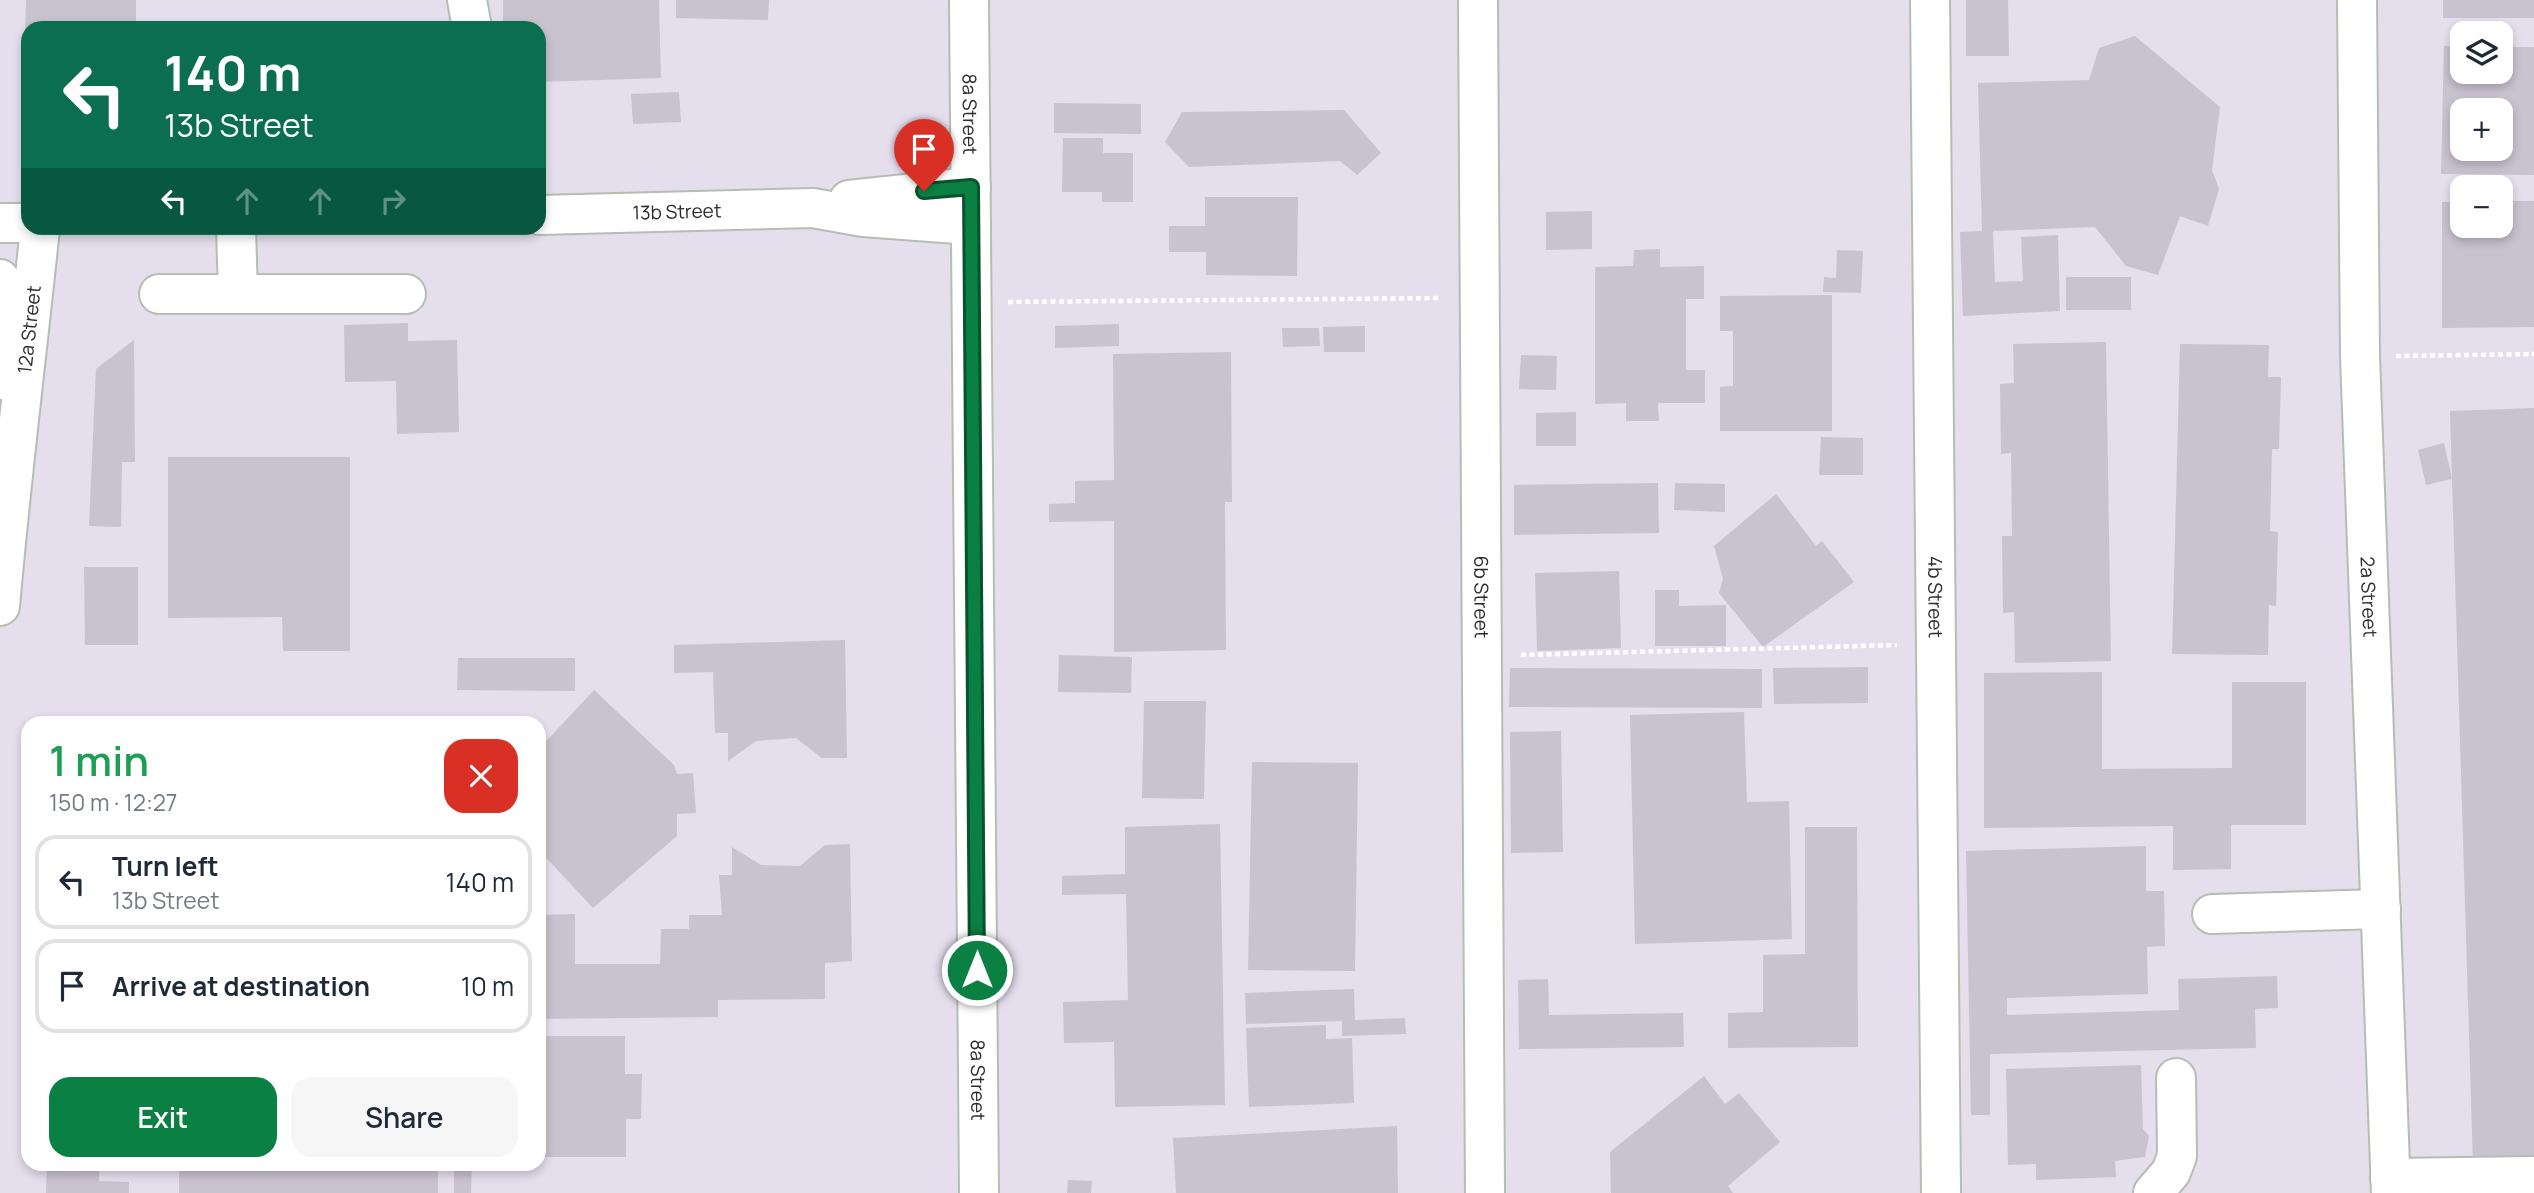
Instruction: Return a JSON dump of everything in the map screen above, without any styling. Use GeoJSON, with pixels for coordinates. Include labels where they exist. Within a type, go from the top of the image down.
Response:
{"type":"FeatureCollection","features":[{"type":"Feature","properties":{"kind":"street"},"geometry":{"type":"LineString","coordinates":[[458,21],[461,0]]}},
{"type":"Feature","properties":{"kind":"street"},"geometry":{"type":"LineString","coordinates":[[467,0],[471,21]]}},
{"type":"Feature","properties":{"kind":"street","name":"8a Street"},"geometry":{"type":"LineString","coordinates":[[969,0],[979,1193]]}},
{"type":"Feature","properties":{"kind":"street","name":"6b Street"},"geometry":{"type":"LineString","coordinates":[[1478,0],[1485,1193]]}},
{"type":"Feature","properties":{"kind":"street","name":"4b Street"},"geometry":{"type":"LineString","coordinates":[[1930,0],[1941,1193]]}},
{"type":"Feature","properties":{"kind":"street","name":"2a Street"},"geometry":{"type":"LineString","coordinates":[[2357,0],[2360,356],[2391,1186]]}},
{"type":"Feature","properties":{"kind":"street","name":"13b Street"},"geometry":{"type":"LineString","coordinates":[[546,215],[817,208],[862,198],[971,187]]}},
{"type":"Feature","properties":{"kind":"street","name":"13b Street"},"geometry":{"type":"LineString","coordinates":[[817,208],[879,219],[971,225]]}},
{"type":"Feature","properties":{"kind":"street"},"geometry":{"type":"LineString","coordinates":[[0,223],[21,223]]}},
{"type":"Feature","properties":{"kind":"street","name":"12a Street"},"geometry":{"type":"LineString","coordinates":[[0,606],[16,431],[24,389],[39,235]]}},
{"type":"Feature","properties":{"kind":"street"},"geometry":{"type":"LineString","coordinates":[[236,235],[237,294]]}},
{"type":"Feature","properties":{"kind":"street","name":"12a Street"},"geometry":{"type":"LineString","coordinates":[[0,279],[6,371],[16,431]]}},
{"type":"Feature","properties":{"kind":"street"},"geometry":{"type":"LineString","coordinates":[[159,294],[406,294]]}},
{"type":"Feature","properties":{"kind":"street"},"geometry":{"type":"LineString","coordinates":[[2212,914],[2381,909]]}},
{"type":"Feature","properties":{"kind":"street"},"geometry":{"type":"LineString","coordinates":[[2153,1193],[2171,1172],[2177,1156],[2176,1078]]}},
{"type":"Feature","properties":{"kind":"street"},"geometry":{"type":"LineString","coordinates":[[2391,1186],[2534,1177]]}},
{"type":"Feature","properties":{"kind":"path"},"geometry":{"type":"LineString","coordinates":[[972,302],[1480,297]]}},
{"type":"Feature","properties":{"kind":"path"},"geometry":{"type":"LineString","coordinates":[[2360,356],[2534,354]]}},
{"type":"Feature","properties":{"kind":"path"},"geometry":{"type":"LineString","coordinates":[[1482,656],[1936,644]]}},
{"type":"Feature","properties":{"kind":"building"},"geometry":{"type":"Polygon","coordinates":[[[26,0],[136,0],[136,21],[25,21],[26,0]]]}},
{"type":"Feature","properties":{"kind":"building"},"geometry":{"type":"Polygon","coordinates":[[[503,0],[659,0],[661,78],[546,82],[546,21],[503,21],[503,0]]]}},
{"type":"Feature","properties":{"kind":"building"},"geometry":{"type":"Polygon","coordinates":[[[676,0],[769,0],[768,20],[676,18],[676,0]]]}},
{"type":"Feature","properties":{"kind":"building"},"geometry":{"type":"Polygon","coordinates":[[[1966,0],[2008,0],[2009,56],[1966,56],[1966,0]]]}},
{"type":"Feature","properties":{"kind":"building"},"geometry":{"type":"Polygon","coordinates":[[[2443,0],[2534,0],[2534,18],[2443,18],[2443,0]]]}},
{"type":"Feature","properties":{"kind":"building"},"geometry":{"type":"Polygon","coordinates":[[[2135,36],[2220,107],[2212,170],[2219,189],[2208,226],[2180,216],[2158,275],[2126,266],[2095,227],[1993,231],[1995,282],[2023,281],[2021,237],[2058,235],[2060,311],[1963,316],[1960,232],[1982,231],[1978,83],[2089,80],[2099,48],[2135,36]]]}},
{"type":"Feature","properties":{"kind":"building"},"geometry":{"type":"Polygon","coordinates":[[[2444,46],[2450,46],[2450,84],[2513,84],[2513,47],[2534,47],[2534,175],[2441,174],[2444,46]]]}},
{"type":"Feature","properties":{"kind":"building"},"geometry":{"type":"Polygon","coordinates":[[[679,92],[681,122],[633,124],[631,94],[679,92]]]}},
{"type":"Feature","properties":{"kind":"building"},"geometry":{"type":"Polygon","coordinates":[[[1054,103],[1141,104],[1141,134],[1054,133],[1054,103]]]}},
{"type":"Feature","properties":{"kind":"building"},"geometry":{"type":"Polygon","coordinates":[[[1344,110],[1381,153],[1357,175],[1340,161],[1189,167],[1165,142],[1182,112],[1344,110]]]}},
{"type":"Feature","properties":{"kind":"building"},"geometry":{"type":"Polygon","coordinates":[[[1063,138],[1103,138],[1103,153],[1133,153],[1133,202],[1102,202],[1102,192],[1062,192],[1063,138]]]}},
{"type":"Feature","properties":{"kind":"building"},"geometry":{"type":"Polygon","coordinates":[[[1205,197],[1298,197],[1297,276],[1206,275],[1206,252],[1169,252],[1169,226],[1205,226],[1205,197]]]}},
{"type":"Feature","properties":{"kind":"building"},"geometry":{"type":"Polygon","coordinates":[[[2513,201],[2534,201],[2534,327],[2442,328],[2442,202],[2450,202],[2450,238],[2513,238],[2513,201]]]}},
{"type":"Feature","properties":{"kind":"building"},"geometry":{"type":"Polygon","coordinates":[[[1592,211],[1592,249],[1546,250],[1546,212],[1592,211]]]}},
{"type":"Feature","properties":{"kind":"building"},"geometry":{"type":"Polygon","coordinates":[[[1660,249],[1660,267],[1704,266],[1704,299],[1686,299],[1686,370],[1705,370],[1705,403],[1658,403],[1659,421],[1626,421],[1626,403],[1595,404],[1595,267],[1633,266],[1634,250],[1660,249]]]}},
{"type":"Feature","properties":{"kind":"building"},"geometry":{"type":"Polygon","coordinates":[[[1837,250],[1863,251],[1861,293],[1823,292],[1824,277],[1836,278],[1837,250]]]}},
{"type":"Feature","properties":{"kind":"building"},"geometry":{"type":"Polygon","coordinates":[[[2066,277],[2131,277],[2131,310],[2066,310],[2066,277]]]}},
{"type":"Feature","properties":{"kind":"building"},"geometry":{"type":"Polygon","coordinates":[[[1832,295],[1832,431],[1720,431],[1720,387],[1733,386],[1733,331],[1720,331],[1720,296],[1832,295]]]}},
{"type":"Feature","properties":{"kind":"building"},"geometry":{"type":"Polygon","coordinates":[[[408,323],[408,341],[457,340],[459,432],[397,434],[396,381],[345,382],[344,325],[408,323]]]}},
{"type":"Feature","properties":{"kind":"building"},"geometry":{"type":"Polygon","coordinates":[[[1119,324],[1119,346],[1055,348],[1055,326],[1119,324]]]}},
{"type":"Feature","properties":{"kind":"building"},"geometry":{"type":"Polygon","coordinates":[[[1365,326],[1365,352],[1324,352],[1323,327],[1365,326]]]}},
{"type":"Feature","properties":{"kind":"building"},"geometry":{"type":"Polygon","coordinates":[[[1282,328],[1319,328],[1320,346],[1283,347],[1282,328]]]}},
{"type":"Feature","properties":{"kind":"building"},"geometry":{"type":"Polygon","coordinates":[[[134,340],[135,462],[122,462],[121,527],[89,526],[96,369],[134,340]]]}},
{"type":"Feature","properties":{"kind":"building"},"geometry":{"type":"Polygon","coordinates":[[[2106,342],[2111,661],[2015,663],[2014,612],[2003,613],[2002,536],[2012,536],[2011,453],[2001,454],[2000,384],[2014,383],[2013,344],[2106,342]]]}},
{"type":"Feature","properties":{"kind":"building"},"geometry":{"type":"Polygon","coordinates":[[[2180,344],[2269,345],[2268,377],[2281,377],[2279,449],[2272,449],[2270,531],[2278,532],[2276,606],[2269,605],[2268,655],[2172,654],[2180,344]]]}},
{"type":"Feature","properties":{"kind":"building"},"geometry":{"type":"Polygon","coordinates":[[[1231,352],[1232,502],[1225,502],[1226,650],[1114,652],[1114,521],[1049,522],[1049,504],[1075,503],[1075,481],[1114,480],[1113,354],[1231,352]]]}},
{"type":"Feature","properties":{"kind":"building"},"geometry":{"type":"Polygon","coordinates":[[[1521,355],[1557,356],[1556,390],[1519,389],[1521,355]]]}},
{"type":"Feature","properties":{"kind":"building"},"geometry":{"type":"Polygon","coordinates":[[[2534,408],[2534,1163],[2473,1166],[2450,411],[2534,408]]]}},
{"type":"Feature","properties":{"kind":"building"},"geometry":{"type":"Polygon","coordinates":[[[1576,412],[1576,446],[1536,446],[1536,413],[1576,412]]]}},
{"type":"Feature","properties":{"kind":"building"},"geometry":{"type":"Polygon","coordinates":[[[1821,437],[1863,438],[1863,475],[1819,475],[1821,437]]]}},
{"type":"Feature","properties":{"kind":"building"},"geometry":{"type":"Polygon","coordinates":[[[2444,443],[2452,479],[2426,485],[2418,450],[2444,443]]]}},
{"type":"Feature","properties":{"kind":"building"},"geometry":{"type":"Polygon","coordinates":[[[168,457],[350,457],[350,651],[283,651],[282,617],[168,618],[168,457]]]}},
{"type":"Feature","properties":{"kind":"building"},"geometry":{"type":"Polygon","coordinates":[[[1658,483],[1659,533],[1514,535],[1514,485],[1658,483]]]}},
{"type":"Feature","properties":{"kind":"building"},"geometry":{"type":"Polygon","coordinates":[[[1675,483],[1725,484],[1725,512],[1674,510],[1675,483]]]}},
{"type":"Feature","properties":{"kind":"building"},"geometry":{"type":"Polygon","coordinates":[[[1776,494],[1816,546],[1822,541],[1854,582],[1763,647],[1719,593],[1723,579],[1714,546],[1776,494]]]}},
{"type":"Feature","properties":{"kind":"building"},"geometry":{"type":"Polygon","coordinates":[[[84,567],[138,567],[138,645],[85,645],[84,567]]]}},
{"type":"Feature","properties":{"kind":"building"},"geometry":{"type":"Polygon","coordinates":[[[1619,571],[1621,648],[1537,651],[1535,573],[1619,571]]]}},
{"type":"Feature","properties":{"kind":"building"},"geometry":{"type":"Polygon","coordinates":[[[1655,590],[1679,590],[1679,606],[1726,605],[1726,646],[1655,646],[1655,590]]]}},
{"type":"Feature","properties":{"kind":"building"},"geometry":{"type":"Polygon","coordinates":[[[845,640],[847,758],[822,758],[796,738],[756,741],[728,761],[728,733],[715,733],[713,672],[674,673],[674,645],[845,640]]]}},
{"type":"Feature","properties":{"kind":"building"},"geometry":{"type":"Polygon","coordinates":[[[1059,655],[1132,657],[1131,693],[1058,692],[1059,655]]]}},
{"type":"Feature","properties":{"kind":"building"},"geometry":{"type":"Polygon","coordinates":[[[458,658],[575,658],[575,691],[457,690],[458,658]]]}},
{"type":"Feature","properties":{"kind":"building"},"geometry":{"type":"Polygon","coordinates":[[[1868,667],[1868,703],[1774,704],[1773,668],[1868,667]]]}},
{"type":"Feature","properties":{"kind":"building"},"geometry":{"type":"Polygon","coordinates":[[[1510,668],[1762,669],[1762,708],[1509,707],[1510,668]]]}},
{"type":"Feature","properties":{"kind":"building"},"geometry":{"type":"Polygon","coordinates":[[[2102,672],[2102,769],[2232,768],[2232,682],[2306,682],[2306,825],[2231,825],[2231,869],[2173,870],[2173,826],[1984,828],[1984,673],[2102,672]]]}},
{"type":"Feature","properties":{"kind":"building"},"geometry":{"type":"Polygon","coordinates":[[[594,690],[674,765],[677,774],[693,773],[696,813],[677,814],[677,836],[593,908],[546,858],[546,741],[594,690]]]}},
{"type":"Feature","properties":{"kind":"building"},"geometry":{"type":"Polygon","coordinates":[[[1144,701],[1206,701],[1204,799],[1142,798],[1144,701]]]}},
{"type":"Feature","properties":{"kind":"building"},"geometry":{"type":"Polygon","coordinates":[[[1744,712],[1747,802],[1789,801],[1792,939],[1635,944],[1630,715],[1744,712]]]}},
{"type":"Feature","properties":{"kind":"building"},"geometry":{"type":"Polygon","coordinates":[[[1561,731],[1563,852],[1511,853],[1510,732],[1561,731]]]}},
{"type":"Feature","properties":{"kind":"building"},"geometry":{"type":"Polygon","coordinates":[[[1252,762],[1358,763],[1355,971],[1248,970],[1252,762]]]}},
{"type":"Feature","properties":{"kind":"building"},"geometry":{"type":"Polygon","coordinates":[[[1220,824],[1225,1105],[1115,1107],[1114,1042],[1064,1043],[1063,1002],[1128,1000],[1126,894],[1062,895],[1062,876],[1125,874],[1125,827],[1220,824]]]}},
{"type":"Feature","properties":{"kind":"building"},"geometry":{"type":"Polygon","coordinates":[[[1805,827],[1857,827],[1858,1047],[1728,1048],[1728,1013],[1763,1012],[1763,955],[1805,954],[1805,827]]]}},
{"type":"Feature","properties":{"kind":"building"},"geometry":{"type":"Polygon","coordinates":[[[850,844],[852,961],[825,963],[825,999],[718,1000],[718,1017],[546,1019],[546,915],[575,914],[575,964],[660,964],[661,929],[689,929],[689,915],[722,915],[719,875],[732,875],[732,847],[761,865],[800,866],[825,845],[850,844]]]}},
{"type":"Feature","properties":{"kind":"building"},"geometry":{"type":"Polygon","coordinates":[[[2146,846],[2146,891],[2164,891],[2165,946],[2147,947],[2148,994],[2007,998],[2007,1015],[2179,1010],[2178,979],[2277,976],[2278,1008],[2255,1009],[2256,1048],[1990,1054],[1990,1115],[1971,1115],[1966,851],[2146,846]]]}},
{"type":"Feature","properties":{"kind":"building"},"geometry":{"type":"Polygon","coordinates":[[[1548,979],[1549,1015],[1683,1013],[1684,1047],[1519,1049],[1518,980],[1548,979]]]}},
{"type":"Feature","properties":{"kind":"building"},"geometry":{"type":"Polygon","coordinates":[[[1354,989],[1355,1020],[1405,1018],[1406,1034],[1342,1036],[1342,1021],[1246,1024],[1245,993],[1354,989]]]}},
{"type":"Feature","properties":{"kind":"building"},"geometry":{"type":"Polygon","coordinates":[[[1326,1025],[1326,1039],[1352,1038],[1354,1103],[1249,1107],[1246,1028],[1326,1025]]]}},
{"type":"Feature","properties":{"kind":"building"},"geometry":{"type":"Polygon","coordinates":[[[546,1036],[625,1036],[625,1074],[642,1074],[641,1119],[626,1119],[626,1157],[546,1157],[546,1036]]]}},
{"type":"Feature","properties":{"kind":"building"},"geometry":{"type":"Polygon","coordinates":[[[2141,1065],[2143,1129],[2149,1136],[2145,1157],[2115,1161],[2116,1177],[2036,1180],[2036,1164],[2008,1165],[2006,1069],[2141,1065]]]}},
{"type":"Feature","properties":{"kind":"building"},"geometry":{"type":"Polygon","coordinates":[[[1704,1076],[1725,1104],[1739,1093],[1780,1142],[1728,1186],[1733,1193],[1611,1193],[1610,1152],[1704,1076]]]}},
{"type":"Feature","properties":{"kind":"building"},"geometry":{"type":"Polygon","coordinates":[[[1397,1126],[1398,1193],[1176,1193],[1173,1138],[1397,1126]]]}},
{"type":"Feature","properties":{"kind":"building"},"geometry":{"type":"Polygon","coordinates":[[[47,1171],[99,1171],[99,1181],[129,1182],[129,1193],[46,1193],[47,1171]]]}},
{"type":"Feature","properties":{"kind":"building"},"geometry":{"type":"Polygon","coordinates":[[[179,1171],[438,1171],[438,1193],[179,1193],[179,1171]]]}},
{"type":"Feature","properties":{"kind":"building"},"geometry":{"type":"Polygon","coordinates":[[[454,1171],[472,1171],[471,1193],[454,1193],[454,1171]]]}},
{"type":"Feature","properties":{"kind":"building"},"geometry":{"type":"Polygon","coordinates":[[[1068,1180],[1092,1181],[1091,1193],[1067,1193],[1068,1180]]]}},
{"type":"Feature","properties":{"kind":"route"},"geometry":{"type":"LineString","coordinates":[[924,191],[971,187],[977,970]]}}]}
